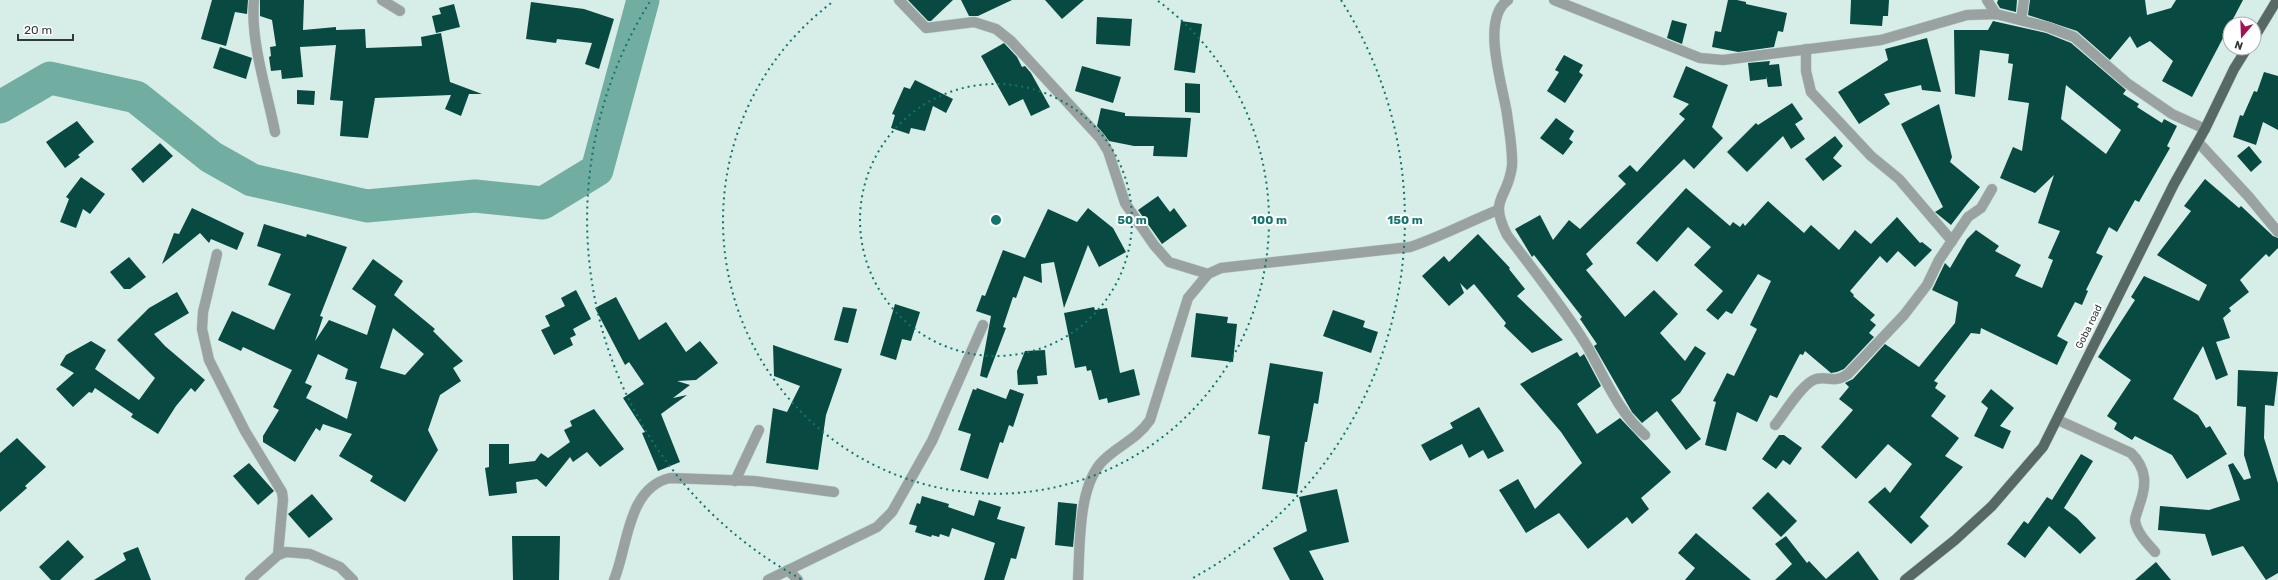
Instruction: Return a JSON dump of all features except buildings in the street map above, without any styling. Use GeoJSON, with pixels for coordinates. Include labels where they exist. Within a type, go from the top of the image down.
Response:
{"type":"FeatureCollection","features":[{"type":"Feature","properties":{"kind":"main road"},"geometry":{"type":"LineString","coordinates":[[2262,25],[2277,0]]}},
{"type":"Feature","properties":{"kind":"main road","name":"Goba road"},"geometry":{"type":"LineString","coordinates":[[1905,580],[1955,540],[1992,506],[2043,447],[2058,420],[2174,184],[2205,130],[2234,69],[2242,56]]}},
{"type":"Feature","properties":{"kind":"street"},"geometry":{"type":"LineString","coordinates":[[254,0],[253,12],[258,48],[275,132]]}},
{"type":"Feature","properties":{"kind":"street"},"geometry":{"type":"LineString","coordinates":[[382,0],[400,11]]}},
{"type":"Feature","properties":{"kind":"street"},"geometry":{"type":"LineString","coordinates":[[899,0],[926,28],[974,22],[996,29],[1011,40],[1100,138],[1108,151],[1125,203],[1164,258],[1174,264],[1208,274]]}},
{"type":"Feature","properties":{"kind":"street"},"geometry":{"type":"LineString","coordinates":[[1554,0],[1700,58],[1723,60],[1881,40],[1966,15],[1996,14],[2048,27],[2074,37],[2127,83],[2172,114],[2205,130]]}},
{"type":"Feature","properties":{"kind":"street"},"geometry":{"type":"LineString","coordinates":[[1987,0],[1996,14]]}},
{"type":"Feature","properties":{"kind":"street"},"geometry":{"type":"LineString","coordinates":[[2021,20],[2024,0]]}},
{"type":"Feature","properties":{"kind":"street"},"geometry":{"type":"LineString","coordinates":[[1504,1],[1495,19],[1493,35],[1507,113],[1512,164],[1510,176],[1498,205],[1501,222],[1507,235],[1586,346],[1606,383],[1630,418],[1645,435]]}},
{"type":"Feature","properties":{"kind":"street"},"geometry":{"type":"LineString","coordinates":[[1806,49],[1806,71],[1811,92],[1871,156],[1900,179],[1952,241]]}},
{"type":"Feature","properties":{"kind":"street"},"geometry":{"type":"LineString","coordinates":[[2198,142],[2250,197],[2278,232]]}},
{"type":"Feature","properties":{"kind":"street"},"geometry":{"type":"LineString","coordinates":[[1775,425],[1808,383],[1816,379],[1838,380],[1852,371],[1904,315],[1927,286],[1952,241],[1968,217],[1981,208],[1992,189]]}},
{"type":"Feature","properties":{"kind":"street"},"geometry":{"type":"LineString","coordinates":[[1078,580],[1085,496],[1091,480],[1100,463],[1143,432],[1150,420],[1188,298],[1208,274],[1221,268],[1410,247],[1437,238],[1459,225],[1498,210]]}},
{"type":"Feature","properties":{"kind":"street"},"geometry":{"type":"LineString","coordinates":[[217,254],[203,312],[205,346],[209,360],[245,431],[282,492],[283,499],[278,555]]}},
{"type":"Feature","properties":{"kind":"street"},"geometry":{"type":"LineString","coordinates":[[768,580],[835,549],[877,526],[892,512],[932,441],[983,325]]}},
{"type":"Feature","properties":{"kind":"street"},"geometry":{"type":"LineString","coordinates":[[2058,420],[2131,453],[2139,461],[2144,471],[2145,481],[2142,498],[2135,519],[2140,533],[2155,552]]}},
{"type":"Feature","properties":{"kind":"street"},"geometry":{"type":"LineString","coordinates":[[735,481],[759,430]]}},
{"type":"Feature","properties":{"kind":"street"},"geometry":{"type":"LineString","coordinates":[[614,580],[628,529],[641,500],[655,485],[670,478],[754,481],[834,492]]}},
{"type":"Feature","properties":{"kind":"street"},"geometry":{"type":"LineString","coordinates":[[250,580],[278,555],[286,552],[310,554],[340,567],[353,580]]}},
{"type":"Feature","properties":{"kind":"street"},"geometry":{"type":"LineString","coordinates":[[788,570],[798,580]]}},
{"type":"Feature","properties":{"kind":"waterway"},"geometry":{"type":"LineString","coordinates":[[0,107],[50,78],[136,97],[211,157],[252,180],[367,206],[475,196],[543,203],[597,170],[643,0]]}}]}
